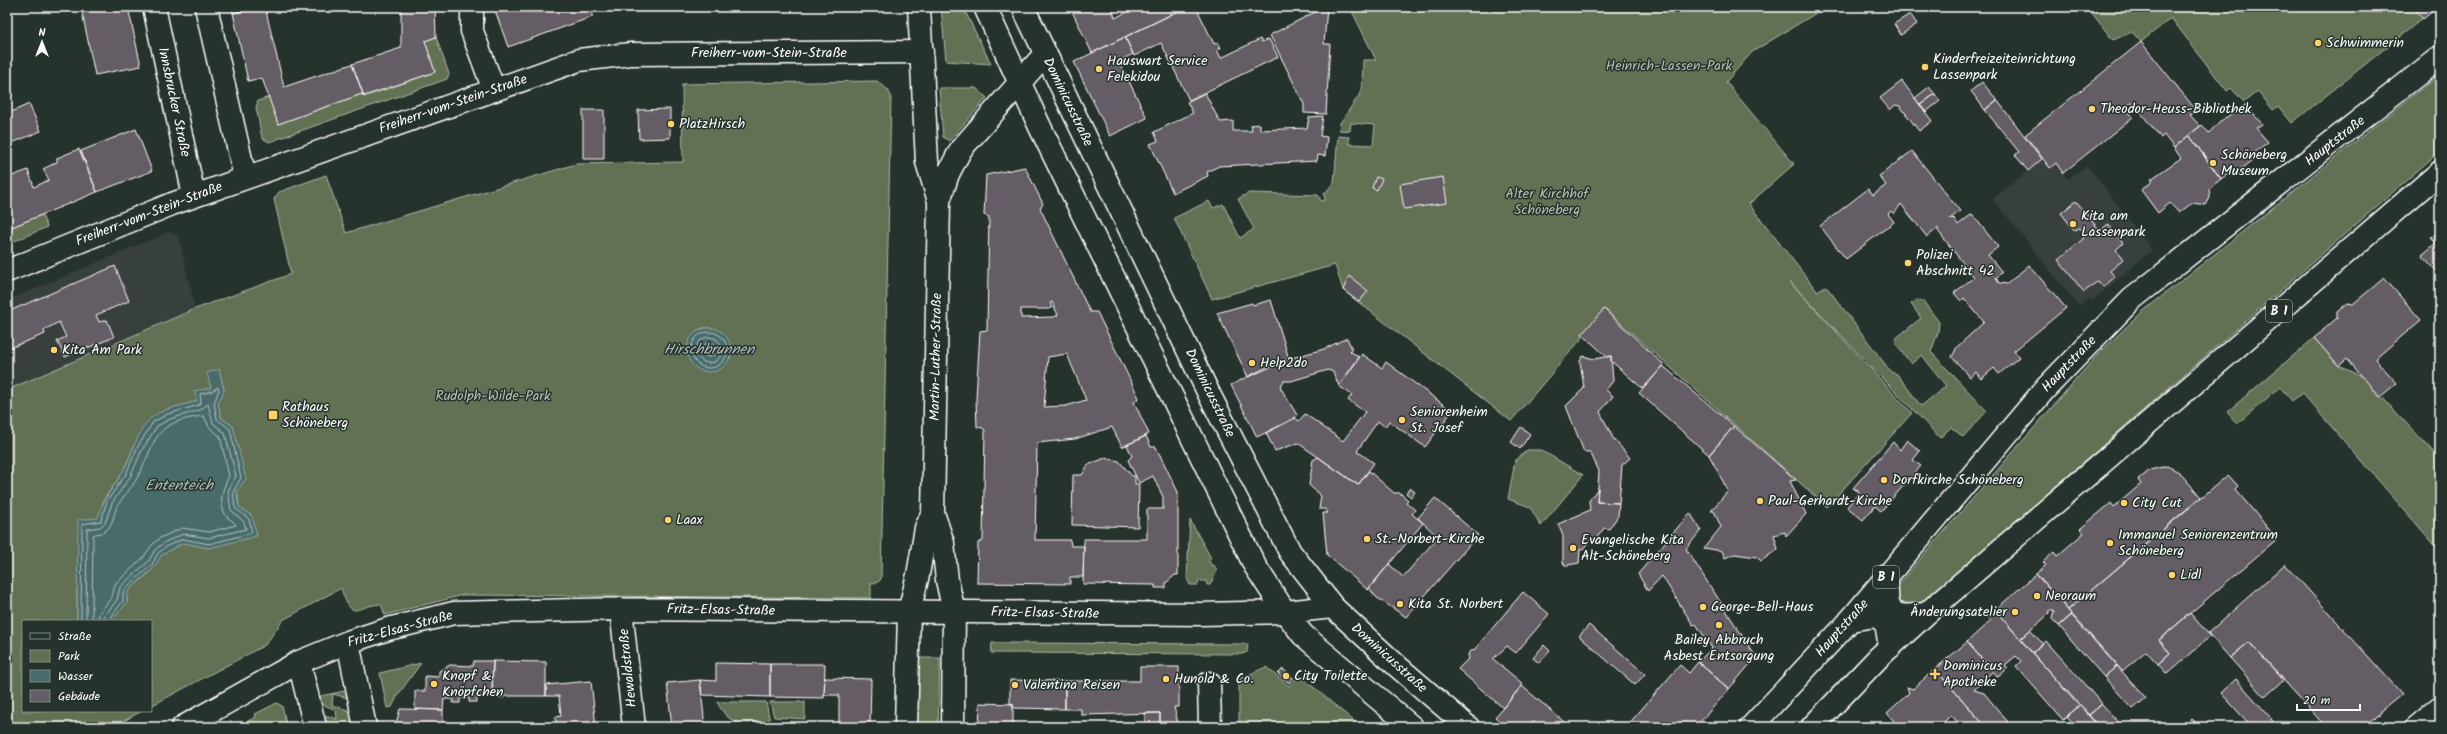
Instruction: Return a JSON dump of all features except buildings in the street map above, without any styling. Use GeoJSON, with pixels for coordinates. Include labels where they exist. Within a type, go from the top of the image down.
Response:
{"type":"FeatureCollection","features":[{"type":"Feature","properties":{"kind":"street","name":"Innsbrucker Straße"},"geometry":{"type":"LineString","coordinates":[[154,7],[194,196]]}},
{"type":"Feature","properties":{"kind":"street"},"geometry":{"type":"LineString","coordinates":[[206,7],[245,177]]}},
{"type":"Feature","properties":{"kind":"street"},"geometry":{"type":"LineString","coordinates":[[472,7],[472,30],[494,90]]}},
{"type":"Feature","properties":{"kind":"street","name":"Martin-Luther-Straße"},"geometry":{"type":"LineString","coordinates":[[919,7],[927,162],[939,201]]}},
{"type":"Feature","properties":{"kind":"street"},"geometry":{"type":"LineString","coordinates":[[985,7],[1021,82],[1040,127],[1194,445],[1255,566],[1285,612],[1303,635],[1412,727]]}},
{"type":"Feature","properties":{"kind":"street","name":"Dominicusstraße"},"geometry":{"type":"LineString","coordinates":[[1023,7],[1210,396],[1287,547],[1333,607],[1396,666],[1468,727]]}},
{"type":"Feature","properties":{"kind":"street","name":"Freiherr-vom-Stein-Straße"},"geometry":{"type":"LineString","coordinates":[[7,271],[109,228],[245,177],[579,60],[631,54],[922,52]]}},
{"type":"Feature","properties":{"kind":"street","name":"Martin-Luther-Straße"},"geometry":{"type":"LineString","coordinates":[[953,727],[954,612],[947,580],[943,543],[933,512],[939,201],[948,174],[961,149],[1045,54]]}},
{"type":"Feature","properties":{"kind":"street","name":"Hauptstraße"},"geometry":{"type":"LineString","coordinates":[[1752,727],[1850,620],[2045,389],[2132,300],[2440,57]]}},
{"type":"Feature","properties":{"kind":"street","name":"B 1"},"geometry":{"type":"LineString","coordinates":[[1812,727],[1890,647],[1926,614],[2440,172]]}},
{"type":"Feature","properties":{"kind":"street","name":"Martin-Luther-Straße"},"geometry":{"type":"LineString","coordinates":[[906,727],[909,612],[918,575],[926,528],[933,512]]}},
{"type":"Feature","properties":{"kind":"street"},"geometry":{"type":"LineString","coordinates":[[1887,575],[1886,602],[1891,611],[1904,617],[1926,614]]}},
{"type":"Feature","properties":{"kind":"street","name":"Fritz-Elsas-Straße"},"geometry":{"type":"LineString","coordinates":[[183,727],[299,662],[348,642],[388,629],[454,613],[621,609],[1201,614],[1285,612],[1333,607]]}},
{"type":"Feature","properties":{"kind":"street","name":"Hewaldstraße"},"geometry":{"type":"LineString","coordinates":[[621,609],[634,727]]}},
{"type":"Feature","properties":{"kind":"street"},"geometry":{"type":"LineString","coordinates":[[1850,620],[1876,616],[1886,623],[1890,647]]}},
{"type":"Feature","properties":{"kind":"street"},"geometry":{"type":"LineString","coordinates":[[348,642],[365,727]]}},
{"type":"Feature","properties":{"kind":"street"},"geometry":{"type":"LineString","coordinates":[[299,662],[314,727]]}},
{"type":"Feature","properties":{"kind":"street"},"geometry":{"type":"LineString","coordinates":[[1209,683],[1210,727]]}},
{"type":"Feature","properties":{"kind":"street"},"geometry":{"type":"LineString","coordinates":[[2416,727],[2440,707]]}},
{"type":"Feature","properties":{"kind":"shaded area","name":"Kita am Lassenpark"},"geometry":{"type":"Polygon","coordinates":[[[2042,159],[2050,168],[2056,163],[2068,179],[2087,165],[2152,250],[2092,301],[2089,298],[2079,306],[1993,199],[2042,159]]]}},
{"type":"Feature","properties":{"kind":"shaded area","name":"Kita Am Park"},"geometry":{"type":"Polygon","coordinates":[[[169,232],[179,237],[195,309],[7,390],[7,301],[169,232]]]}},
{"type":"Feature","properties":{"kind":"green space"},"geometry":{"type":"Polygon","coordinates":[[[941,7],[963,7],[991,64],[946,61],[941,7]]]}},
{"type":"Feature","properties":{"kind":"green space","name":"Alter Kirchhof Schöneberg"},"geometry":{"type":"Polygon","coordinates":[[[1350,7],[1826,7],[1752,52],[1726,82],[1794,164],[1749,204],[1817,291],[1826,286],[1891,372],[1897,374],[1921,406],[1946,386],[1922,355],[1911,364],[1896,344],[1895,339],[1921,318],[1911,304],[1917,300],[1923,301],[1939,322],[1938,332],[1931,352],[1987,411],[1963,437],[1951,427],[1940,438],[1789,281],[1912,413],[1827,507],[1606,310],[1511,421],[1343,290],[1335,265],[1212,299],[1174,218],[1209,201],[1213,208],[1223,204],[1240,238],[1254,229],[1238,199],[1249,193],[1318,195],[1321,201],[1325,200],[1324,194],[1334,183],[1338,136],[1349,137],[1349,144],[1373,145],[1375,125],[1351,123],[1350,131],[1339,130],[1340,123],[1362,91],[1363,60],[1376,60],[1350,7]]]}},
{"type":"Feature","properties":{"kind":"green space"},"geometry":{"type":"Polygon","coordinates":[[[2087,7],[2414,7],[2423,18],[2292,123],[2278,106],[2273,110],[2258,91],[2244,102],[2231,88],[2227,91],[2171,18],[2141,42],[2132,32],[2113,40],[2087,7]]]}},
{"type":"Feature","properties":{"kind":"green space"},"geometry":{"type":"Polygon","coordinates":[[[436,37],[449,74],[447,79],[269,142],[262,138],[256,107],[258,101],[269,97],[278,124],[362,94],[364,97],[435,72],[425,41],[436,37]]]}},
{"type":"Feature","properties":{"kind":"green space"},"geometry":{"type":"Polygon","coordinates":[[[2440,74],[2440,151],[1958,572],[1918,605],[1901,608],[1894,591],[1902,580],[2098,354],[2142,312],[2440,74]]]}},
{"type":"Feature","properties":{"kind":"green space","name":"Rudolph-Wilde-Park"},"geometry":{"type":"Polygon","coordinates":[[[877,81],[888,90],[891,96],[881,579],[877,583],[871,583],[871,598],[463,595],[385,615],[381,604],[355,610],[352,609],[348,606],[341,588],[283,620],[265,645],[152,705],[152,620],[112,620],[127,603],[127,593],[130,589],[148,574],[161,556],[169,550],[184,543],[209,548],[252,516],[239,508],[233,426],[221,418],[218,403],[224,390],[219,370],[211,388],[198,401],[166,410],[150,419],[134,446],[123,472],[104,499],[77,590],[77,620],[22,620],[22,712],[140,712],[113,727],[7,727],[7,390],[195,309],[291,274],[274,199],[279,192],[326,175],[346,233],[576,164],[683,162],[682,84],[877,81]],[[703,328],[696,331],[730,359],[731,345],[711,328],[703,328]]]}},
{"type":"Feature","properties":{"kind":"green space"},"geometry":{"type":"Polygon","coordinates":[[[939,88],[976,88],[987,98],[949,141],[943,137],[939,88]]]}},
{"type":"Feature","properties":{"kind":"green space"},"geometry":{"type":"Polygon","coordinates":[[[42,215],[47,227],[10,243],[7,229],[42,215]]]}},
{"type":"Feature","properties":{"kind":"green space"},"geometry":{"type":"Polygon","coordinates":[[[2314,338],[2339,366],[2362,376],[2440,459],[2440,551],[2302,393],[2292,401],[2280,387],[2237,424],[2227,412],[2314,338]]]}},
{"type":"Feature","properties":{"kind":"green space"},"geometry":{"type":"Polygon","coordinates":[[[1527,450],[1541,450],[1583,475],[1541,526],[1530,507],[1508,499],[1515,461],[1527,450]]]}},
{"type":"Feature","properties":{"kind":"green space"},"geometry":{"type":"Polygon","coordinates":[[[1190,520],[1211,558],[1208,559],[1217,571],[1210,585],[1207,585],[1206,581],[1198,581],[1198,585],[1190,585],[1187,578],[1190,520]]]}},
{"type":"Feature","properties":{"kind":"green space"},"geometry":{"type":"Polygon","coordinates":[[[992,643],[1248,644],[1247,652],[1242,654],[991,653],[992,643]]]}},
{"type":"Feature","properties":{"kind":"green space"},"geometry":{"type":"Polygon","coordinates":[[[917,658],[940,658],[938,727],[915,727],[917,658]]]}},
{"type":"Feature","properties":{"kind":"green space"},"geometry":{"type":"Polygon","coordinates":[[[421,663],[398,695],[392,707],[387,708],[380,673],[421,663]]]}},
{"type":"Feature","properties":{"kind":"green space"},"geometry":{"type":"Polygon","coordinates":[[[1266,667],[1289,686],[1299,675],[1361,727],[1239,727],[1239,679],[1266,667]]]}},
{"type":"Feature","properties":{"kind":"green space"},"geometry":{"type":"Polygon","coordinates":[[[349,690],[351,699],[333,694],[332,705],[354,712],[357,727],[339,724],[337,727],[322,727],[319,713],[337,719],[336,710],[317,702],[316,697],[349,690]]]}},
{"type":"Feature","properties":{"kind":"green space"},"geometry":{"type":"Polygon","coordinates":[[[717,702],[766,702],[770,722],[749,722],[749,727],[743,725],[726,716],[717,702]]]}},
{"type":"Feature","properties":{"kind":"green space"},"geometry":{"type":"Polygon","coordinates":[[[770,702],[805,702],[805,719],[774,717],[770,702]]]}},
{"type":"Feature","properties":{"kind":"green space"},"geometry":{"type":"Polygon","coordinates":[[[277,703],[282,706],[287,727],[232,727],[240,722],[242,724],[256,717],[255,714],[277,703]]]}},
{"type":"Feature","properties":{"kind":"water","name":"Hirschbrunnen"},"geometry":{"type":"Polygon","coordinates":[[[705,328],[713,328],[718,329],[725,334],[730,341],[730,359],[725,366],[718,371],[705,372],[697,369],[690,362],[687,354],[687,346],[690,338],[697,331],[705,328]]]}},
{"type":"Feature","properties":{"kind":"water","name":"Ententeich"},"geometry":{"type":"Polygon","coordinates":[[[219,369],[224,391],[218,403],[221,418],[233,426],[246,479],[236,492],[239,507],[252,516],[257,536],[209,548],[184,543],[177,546],[161,556],[155,567],[130,589],[127,593],[127,603],[112,620],[77,620],[78,520],[98,518],[105,499],[126,467],[138,437],[146,423],[161,412],[197,401],[194,391],[211,388],[207,373],[219,369]]]}},
{"type":"Feature","properties":{"kind":"place","name":"Schwimmerin"},"geometry":{"type":"Point","coordinates":[2318,43]}},
{"type":"Feature","properties":{"kind":"place","name":"Kinderfreizeiteinrichtung Lassenpark"},"geometry":{"type":"Point","coordinates":[1925,67]}},
{"type":"Feature","properties":{"kind":"place","name":"Hauswart Service Felekidou"},"geometry":{"type":"Point","coordinates":[1099,69]}},
{"type":"Feature","properties":{"kind":"place","name":"Theodor-Heuss-Bibliothek"},"geometry":{"type":"Point","coordinates":[2092,109]}},
{"type":"Feature","properties":{"kind":"place","name":"PlatzHirsch"},"geometry":{"type":"Point","coordinates":[671,124]}},
{"type":"Feature","properties":{"kind":"place","name":"Schöneberg Museum"},"geometry":{"type":"Point","coordinates":[2213,163]}},
{"type":"Feature","properties":{"kind":"place","name":"Kita am Lassenpark"},"geometry":{"type":"Point","coordinates":[2073,224]}},
{"type":"Feature","properties":{"kind":"place","name":"Polizei Abschnitt 42"},"geometry":{"type":"Point","coordinates":[1908,263]}},
{"type":"Feature","properties":{"kind":"place","name":"Kita Am Park"},"geometry":{"type":"Point","coordinates":[54,350]}},
{"type":"Feature","properties":{"kind":"place","name":"Help2do"},"geometry":{"type":"Point","coordinates":[1252,363]}},
{"type":"Feature","properties":{"kind":"place","name":"Rathaus Schöneberg"},"geometry":{"type":"Point","coordinates":[273,415]}},
{"type":"Feature","properties":{"kind":"place","name":"Seniorenheim St. Josef"},"geometry":{"type":"Point","coordinates":[1402,420]}},
{"type":"Feature","properties":{"kind":"place","name":"Dorfkirche Schöneberg"},"geometry":{"type":"Point","coordinates":[1884,480]}},
{"type":"Feature","properties":{"kind":"place","name":"Paul-Gerhardt-Kirche"},"geometry":{"type":"Point","coordinates":[1760,501]}},
{"type":"Feature","properties":{"kind":"place","name":"City Cut"},"geometry":{"type":"Point","coordinates":[2124,503]}},
{"type":"Feature","properties":{"kind":"place","name":"Laax"},"geometry":{"type":"Point","coordinates":[668,520]}},
{"type":"Feature","properties":{"kind":"place","name":"St.-Norbert-Kirche"},"geometry":{"type":"Point","coordinates":[1367,539]}},
{"type":"Feature","properties":{"kind":"place","name":"Immanuel Seniorenzentrum Schöneberg"},"geometry":{"type":"Point","coordinates":[2110,543]}},
{"type":"Feature","properties":{"kind":"place","name":"Evangelische Kita Alt-Schöneberg"},"geometry":{"type":"Point","coordinates":[1573,548]}},
{"type":"Feature","properties":{"kind":"place","name":"Lidl"},"geometry":{"type":"Point","coordinates":[2172,575]}},
{"type":"Feature","properties":{"kind":"place","name":"Neoraum"},"geometry":{"type":"Point","coordinates":[2037,596]}},
{"type":"Feature","properties":{"kind":"place","name":"Kita St. Norbert"},"geometry":{"type":"Point","coordinates":[1400,604]}},
{"type":"Feature","properties":{"kind":"place","name":"George-Bell-Haus"},"geometry":{"type":"Point","coordinates":[1703,607]}},
{"type":"Feature","properties":{"kind":"place","name":"Änderungsatelier"},"geometry":{"type":"Point","coordinates":[2015,612]}},
{"type":"Feature","properties":{"kind":"place","name":"Bailey Abbruch Asbest Entsorgung"},"geometry":{"type":"Point","coordinates":[1719,625]}},
{"type":"Feature","properties":{"kind":"place","name":"Dominicus Apotheke"},"geometry":{"type":"Point","coordinates":[1935,674]}},
{"type":"Feature","properties":{"kind":"place","name":"City Toilette"},"geometry":{"type":"Point","coordinates":[1286,676]}},
{"type":"Feature","properties":{"kind":"place","name":"Hunold & Co."},"geometry":{"type":"Point","coordinates":[1166,679]}},
{"type":"Feature","properties":{"kind":"place","name":"Knopf & Knöpfchen"},"geometry":{"type":"Point","coordinates":[434,684]}},
{"type":"Feature","properties":{"kind":"place","name":"Valentina Reisen"},"geometry":{"type":"Point","coordinates":[1015,685]}},
{"type":"Feature","properties":{"kind":"park label","name":"Heinrich-Lassen-Park"},"geometry":{"type":"Point","coordinates":[1669,66]}}]}
